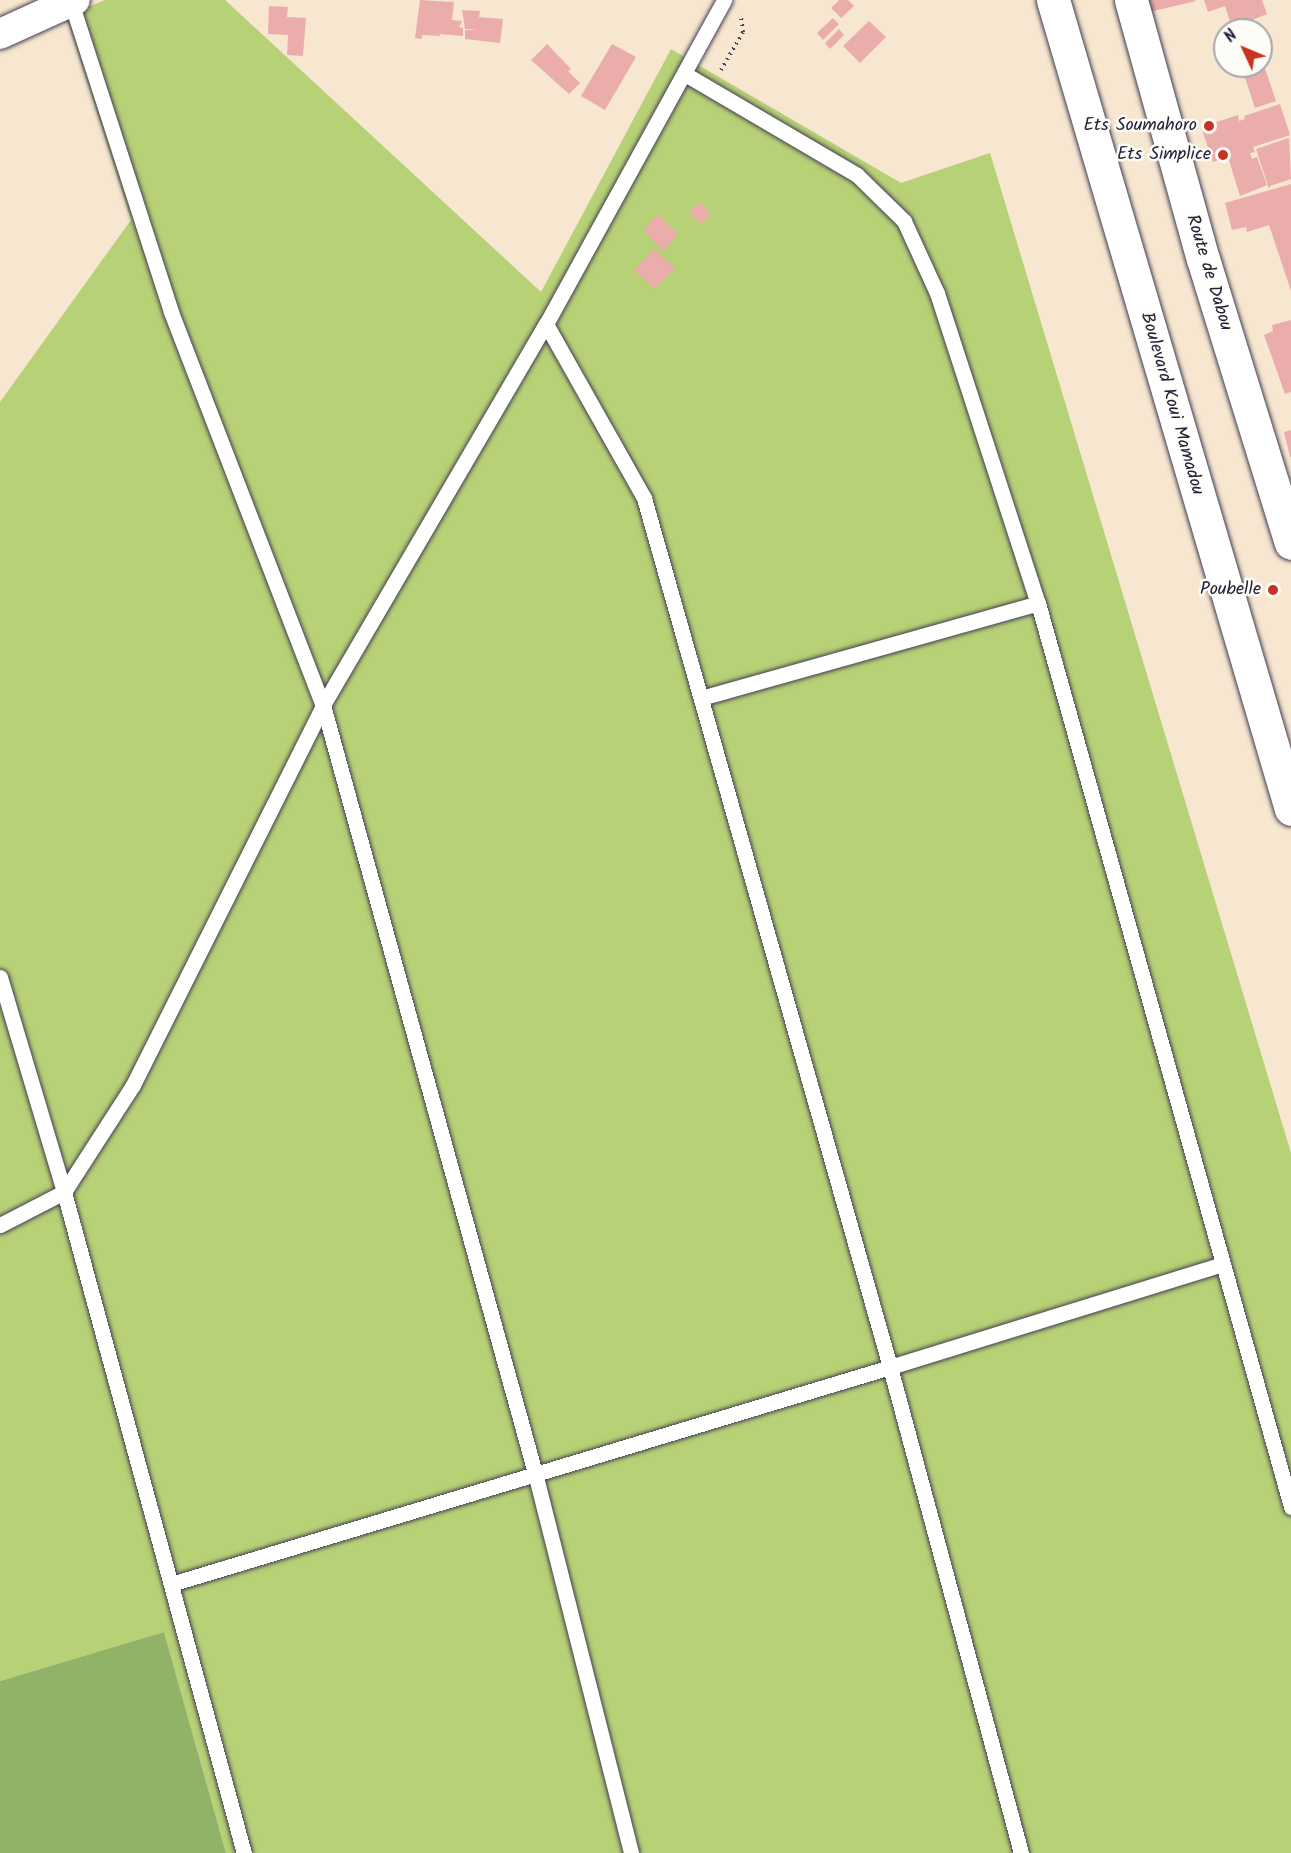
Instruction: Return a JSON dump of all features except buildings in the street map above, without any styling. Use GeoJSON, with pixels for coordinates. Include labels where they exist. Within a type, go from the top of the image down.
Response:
{"type":"FeatureCollection","features":[{"type":"Feature","properties":{"kind":"main road","name":"Boulevard Koui Mamadou"},"geometry":{"type":"LineString","coordinates":[[1053,0],[1291,808]]}},
{"type":"Feature","properties":{"kind":"main road","name":"Route de Dabou"},"geometry":{"type":"LineString","coordinates":[[1131,0],[1203,259],[1291,543]]}},
{"type":"Feature","properties":{"kind":"street"},"geometry":{"type":"LineString","coordinates":[[0,34],[73,1]]}},
{"type":"Feature","properties":{"kind":"lane"},"geometry":{"type":"LineString","coordinates":[[0,1225],[64,1192],[133,1085],[323,705],[546,324],[724,0]]}},
{"type":"Feature","properties":{"kind":"lane"},"geometry":{"type":"LineString","coordinates":[[73,1],[171,312],[323,705],[535,1473],[631,1853]]}},
{"type":"Feature","properties":{"kind":"lane"},"geometry":{"type":"LineString","coordinates":[[685,74],[857,175],[904,221],[937,293],[1038,603],[1291,1507]]}},
{"type":"Feature","properties":{"kind":"lane"},"geometry":{"type":"LineString","coordinates":[[546,324],[645,498],[890,1367],[1021,1853]]}},
{"type":"Feature","properties":{"kind":"lane"},"geometry":{"type":"LineString","coordinates":[[701,698],[1038,603]]}},
{"type":"Feature","properties":{"kind":"lane"},"geometry":{"type":"LineString","coordinates":[[0,977],[64,1192],[244,1853]]}},
{"type":"Feature","properties":{"kind":"lane"},"geometry":{"type":"LineString","coordinates":[[171,1584],[890,1367],[1222,1264]]}},
{"type":"Feature","properties":{"kind":"path"},"geometry":{"type":"LineString","coordinates":[[710,88],[743,32],[741,11]]}},
{"type":"Feature","properties":{"kind":"green space"},"geometry":{"type":"Polygon","coordinates":[[[105,0],[225,0],[541,292],[671,49],[901,183],[990,153],[1291,1153],[1291,1853],[226,1853],[164,1632],[0,1681],[0,402],[131,220],[66,16],[105,0]]]}},
{"type":"Feature","properties":{"kind":"green space"},"geometry":{"type":"Polygon","coordinates":[[[164,1632],[226,1853],[0,1853],[0,1681],[164,1632]]]}},
{"type":"Feature","properties":{"kind":"place","name":"Ets Soumahoro"},"geometry":{"type":"Point","coordinates":[1209,126]}},
{"type":"Feature","properties":{"kind":"place","name":"Ets Simplice"},"geometry":{"type":"Point","coordinates":[1223,155]}},
{"type":"Feature","properties":{"kind":"place","name":"Poubelle"},"geometry":{"type":"Point","coordinates":[1273,590]}}]}
